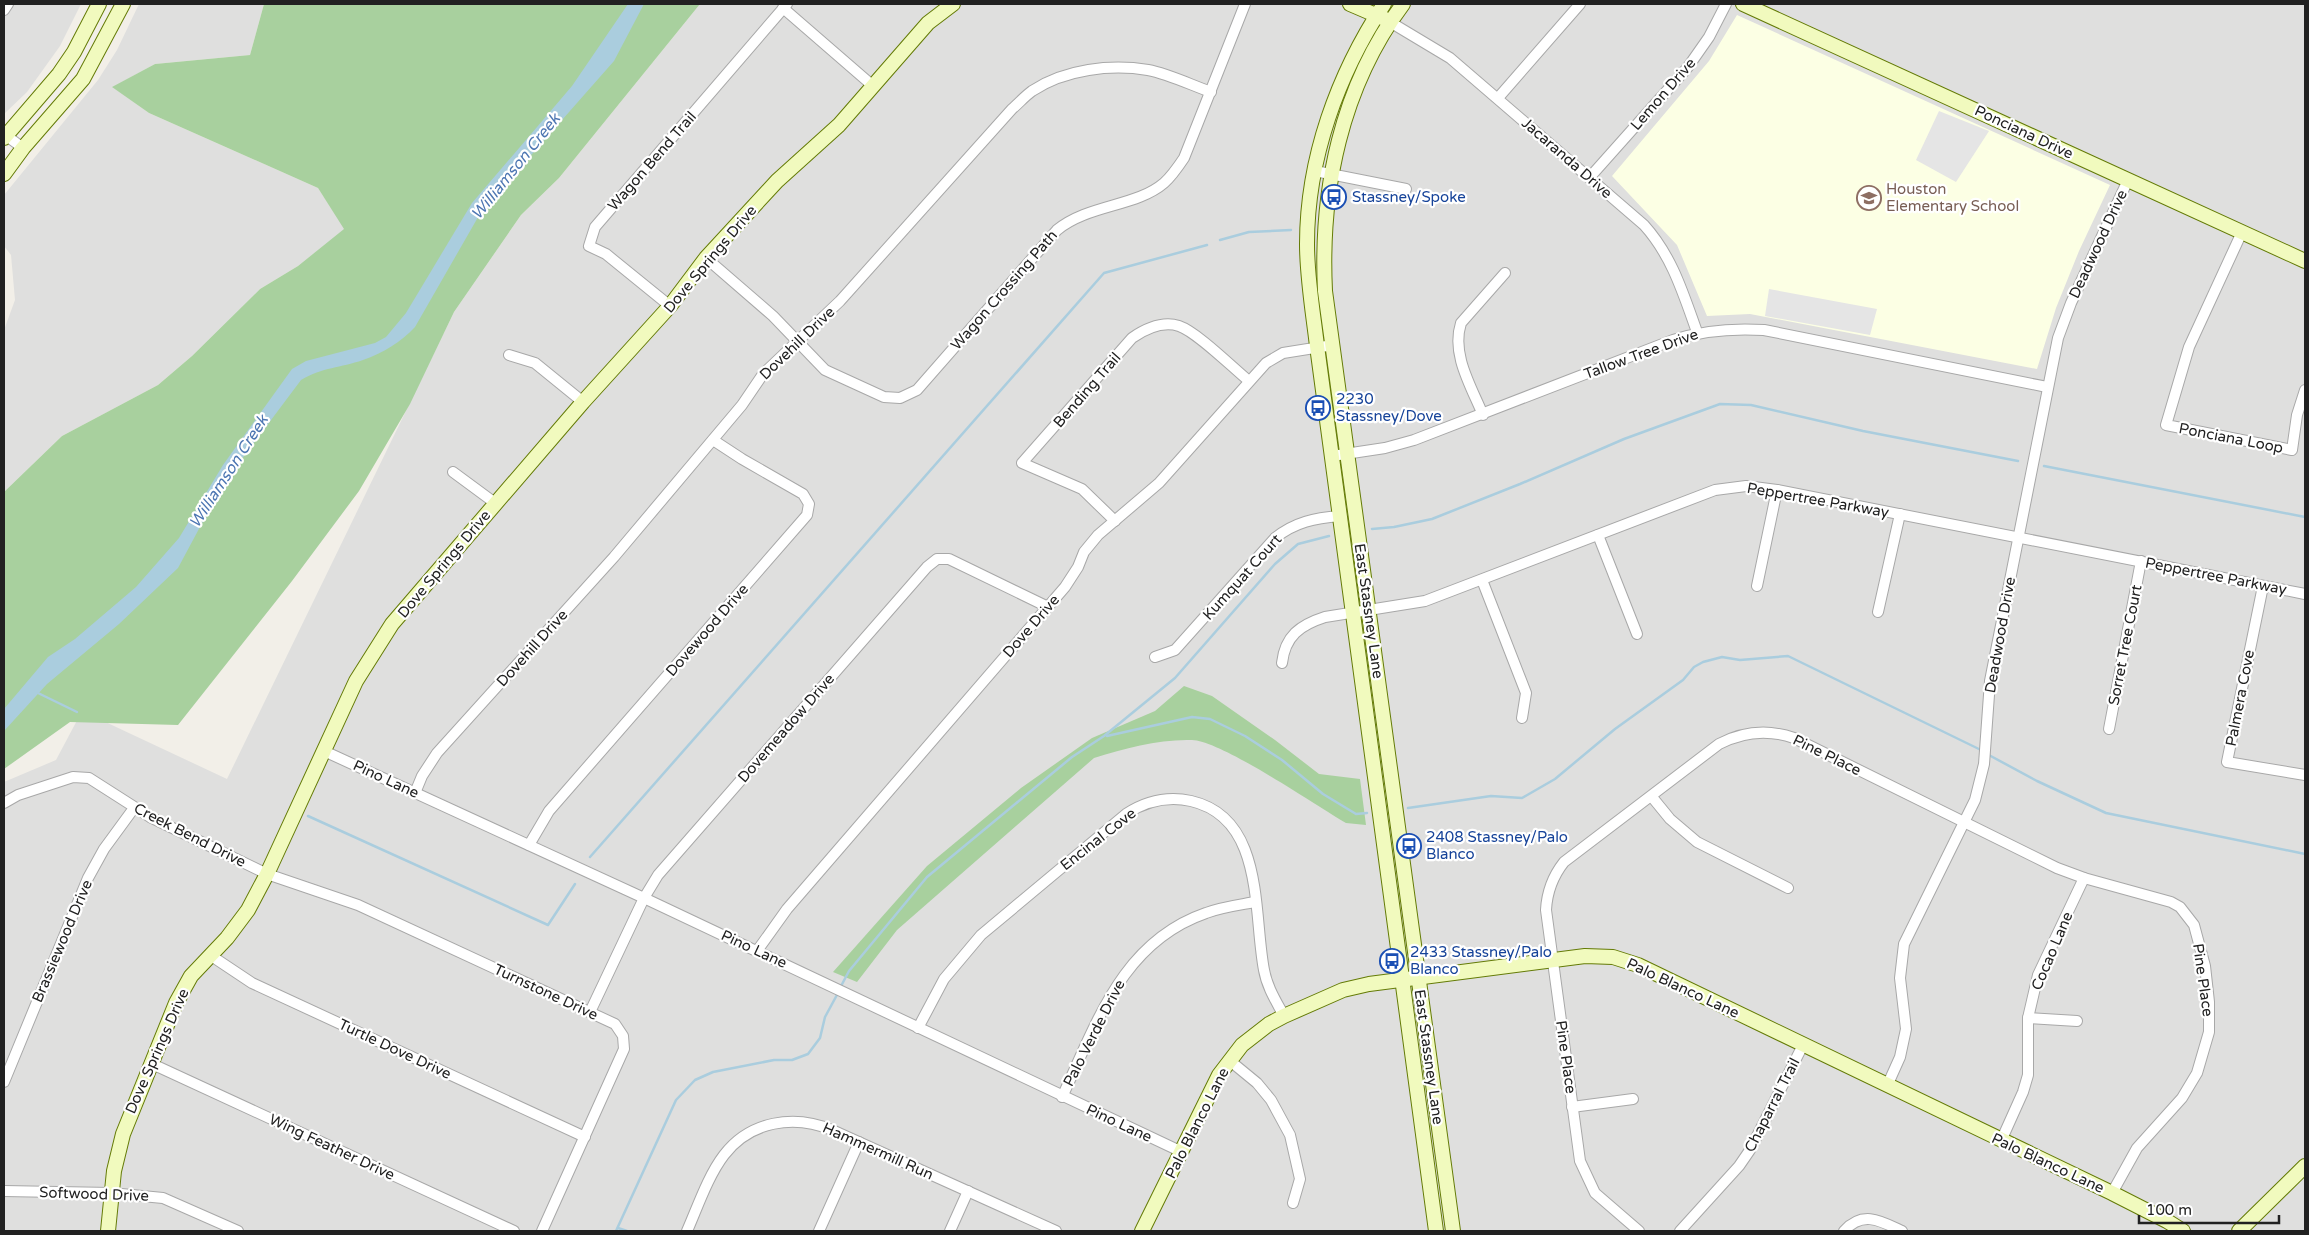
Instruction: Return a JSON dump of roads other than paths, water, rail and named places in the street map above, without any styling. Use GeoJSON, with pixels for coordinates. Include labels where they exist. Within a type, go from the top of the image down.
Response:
{"type":"FeatureCollection","features":[{"type":"Feature","properties":{"kind":"street"},"geometry":{"type":"LineString","coordinates":[[4,10],[8,4]]}},
{"type":"Feature","properties":{"kind":"street"},"geometry":{"type":"LineString","coordinates":[[23,148],[4,136],[59,74],[74,52],[99,4]]}},
{"type":"Feature","properties":{"kind":"street"},"geometry":{"type":"LineString","coordinates":[[4,174],[23,148],[82,79],[122,4]]}},
{"type":"Feature","properties":{"kind":"street","name":"Dove Springs Drive"},"geometry":{"type":"LineString","coordinates":[[108,1231],[111,1193],[123,1134],[150,1063],[183,989],[210,955],[238,925],[268,874],[356,681],[392,624],[583,402],[670,306],[706,258],[777,181],[839,125],[928,23],[953,4]]}},
{"type":"Feature","properties":{"kind":"street","name":"Wagon Crossing Path"},"geometry":{"type":"LineString","coordinates":[[706,258],[773,316],[825,370],[884,397],[900,398],[917,390],[1057,230],[1080,214],[1148,193],[1163,183],[1184,158],[1244,4]]}},
{"type":"Feature","properties":{"kind":"street"},"geometry":{"type":"LineString","coordinates":[[1350,4],[1381,9],[1390,22]]}},
{"type":"Feature","properties":{"kind":"street","name":"East Stassney Lane"},"geometry":{"type":"LineString","coordinates":[[1403,4],[1390,22],[1366,67],[1350,103],[1339,138],[1325,213],[1324,259],[1333,345],[1453,1231]]}},
{"type":"Feature","properties":{"kind":"street"},"geometry":{"type":"LineString","coordinates":[[1498,98],[1580,4]]}},
{"type":"Feature","properties":{"kind":"street","name":"Lemon Drive"},"geometry":{"type":"LineString","coordinates":[[1590,177],[1688,67],[1710,37],[1726,4]]}},
{"type":"Feature","properties":{"kind":"street","name":"Ponciana Drive"},"geometry":{"type":"LineString","coordinates":[[1743,4],[2305,261]]}},
{"type":"Feature","properties":{"kind":"street"},"geometry":{"type":"LineString","coordinates":[[785,6],[873,86]]}},
{"type":"Feature","properties":{"kind":"street","name":"Wagon Bend Trail"},"geometry":{"type":"LineString","coordinates":[[670,306],[606,254],[590,246],[595,227],[785,6]]}},
{"type":"Feature","properties":{"kind":"street","name":"East Stassney Lane"},"geometry":{"type":"LineString","coordinates":[[1381,9],[1363,37],[1337,92],[1324,132],[1315,171],[1307,242],[1310,290],[1317,346],[1436,1231]]}},
{"type":"Feature","properties":{"kind":"street","name":"Jacaranda Drive"},"geometry":{"type":"LineString","coordinates":[[1390,22],[1450,58],[1590,177],[1656,238],[1673,266],[1697,332]]}},
{"type":"Feature","properties":{"kind":"street","name":"Dovehill Drive"},"geometry":{"type":"LineString","coordinates":[[415,793],[422,776],[437,753],[614,557],[742,406],[763,374],[840,301],[1012,109],[1032,91],[1050,82],[1074,74],[1097,69],[1122,68],[1150,71],[1211,92]]}},
{"type":"Feature","properties":{"kind":"street"},"geometry":{"type":"LineString","coordinates":[[1315,171],[1406,189]]}},
{"type":"Feature","properties":{"kind":"street","name":"Deadwood Drive"},"geometry":{"type":"LineString","coordinates":[[1887,1086],[1900,1057],[1906,1029],[1900,978],[1904,944],[1980,788],[1990,681],[2058,338],[2071,303],[2128,180]]}},
{"type":"Feature","properties":{"kind":"street","name":"Ponciana Loop"},"geometry":{"type":"LineString","coordinates":[[2242,232],[2189,347],[2166,425],[2292,450],[2297,415],[2305,390]]}},
{"type":"Feature","properties":{"kind":"street"},"geometry":{"type":"LineString","coordinates":[[1483,415],[1458,352],[1458,333],[1461,323],[1505,273]]}},
{"type":"Feature","properties":{"kind":"street","name":"Bending Trail"},"geometry":{"type":"LineString","coordinates":[[1115,521],[1082,489],[1022,464],[1132,338],[1144,329],[1161,325],[1179,326],[1193,334],[1249,381]]}},
{"type":"Feature","properties":{"kind":"street","name":"Tallow Tree Drive"},"geometry":{"type":"LineString","coordinates":[[1332,456],[1400,444],[1483,415],[1697,332],[1733,329],[1764,330],[2048,387]]}},
{"type":"Feature","properties":{"kind":"street","name":"Dove Drive"},"geometry":{"type":"LineString","coordinates":[[757,951],[771,928],[787,908],[1065,587],[1078,567],[1084,552],[1098,535],[1159,483],[1266,363],[1283,353],[1317,346],[1333,345]]}},
{"type":"Feature","properties":{"kind":"street"},"geometry":{"type":"LineString","coordinates":[[509,355],[535,363],[583,402]]}},
{"type":"Feature","properties":{"kind":"street","name":"Dovewood Drive"},"geometry":{"type":"LineString","coordinates":[[529,845],[541,822],[559,799],[807,515],[809,504],[804,494],[742,460],[713,440]]}},
{"type":"Feature","properties":{"kind":"street"},"geometry":{"type":"LineString","coordinates":[[453,472],[495,504]]}},
{"type":"Feature","properties":{"kind":"street","name":"Peppertree Parkway"},"geometry":{"type":"LineString","coordinates":[[1282,663],[1283,649],[1288,639],[1297,630],[1319,619],[1425,601],[1715,490],[1746,486],[1777,490],[2305,594]]}},
{"type":"Feature","properties":{"kind":"street"},"geometry":{"type":"LineString","coordinates":[[1757,586],[1777,490]]}},
{"type":"Feature","properties":{"kind":"street"},"geometry":{"type":"LineString","coordinates":[[1878,612],[1900,514]]}},
{"type":"Feature","properties":{"kind":"street","name":"Kumquat Court"},"geometry":{"type":"LineString","coordinates":[[1155,657],[1175,650],[1280,534],[1294,524],[1306,521],[1340,521]]}},
{"type":"Feature","properties":{"kind":"street"},"geometry":{"type":"LineString","coordinates":[[1598,535],[1637,634]]}},
{"type":"Feature","properties":{"kind":"street","name":"Dovemeadow Drive"},"geometry":{"type":"LineString","coordinates":[[590,1012],[644,898],[658,875],[927,567],[937,559],[950,559],[1048,607]]}},
{"type":"Feature","properties":{"kind":"street","name":"Sorret Tree Court"},"geometry":{"type":"LineString","coordinates":[[2109,729],[2141,561]]}},
{"type":"Feature","properties":{"kind":"street"},"geometry":{"type":"LineString","coordinates":[[1482,580],[1526,693],[1522,718]]}},
{"type":"Feature","properties":{"kind":"street","name":"Palmera Cove"},"geometry":{"type":"LineString","coordinates":[[2263,586],[2227,762],[2305,775]]}},
{"type":"Feature","properties":{"kind":"street","name":"Pine Place"},"geometry":{"type":"LineString","coordinates":[[1639,1231],[1595,1193],[1589,1183],[1577,1148],[1546,910],[1549,890],[1556,873],[1564,862],[1720,744],[1738,736],[1766,732],[1794,738],[2057,868],[2084,878],[2171,902],[2183,910],[2192,921],[2201,948],[2209,1002],[2208,1038],[2197,1073],[2182,1098],[2137,1148],[2112,1193]]}},
{"type":"Feature","properties":{"kind":"street","name":"Pino Lane"},"geometry":{"type":"LineString","coordinates":[[324,751],[644,898],[1182,1152]]}},
{"type":"Feature","properties":{"kind":"street","name":"Creek Bend Drive"},"geometry":{"type":"LineString","coordinates":[[4,803],[18,796],[73,777],[84,776],[94,780],[134,808],[268,874]]}},
{"type":"Feature","properties":{"kind":"street"},"geometry":{"type":"LineString","coordinates":[[1652,797],[1670,819],[1697,842],[1788,888]]}},
{"type":"Feature","properties":{"kind":"street","name":"Encinal Cove"},"geometry":{"type":"LineString","coordinates":[[918,1028],[944,979],[980,934],[1126,814],[1144,804],[1172,799],[1193,801],[1212,809],[1228,821],[1245,846],[1251,868],[1266,980],[1284,1016]]}},
{"type":"Feature","properties":{"kind":"street","name":"Brassiewood Drive"},"geometry":{"type":"LineString","coordinates":[[4,1082],[91,872],[134,808]]}},
{"type":"Feature","properties":{"kind":"street","name":"Turnstone Drive"},"geometry":{"type":"LineString","coordinates":[[268,874],[358,905],[615,1024],[624,1036],[624,1049],[542,1231]]}},
{"type":"Feature","properties":{"kind":"street","name":"Cocao Lane"},"geometry":{"type":"LineString","coordinates":[[2001,1141],[2023,1092],[2028,1075],[2028,1018],[2034,990],[2044,962],[2084,878]]}},
{"type":"Feature","properties":{"kind":"street","name":"Palo Verde Drive"},"geometry":{"type":"LineString","coordinates":[[1062,1097],[1108,1000],[1133,962],[1163,935],[1191,919],[1221,909],[1255,902]]}},
{"type":"Feature","properties":{"kind":"street","name":"Turtle Dove Drive"},"geometry":{"type":"LineString","coordinates":[[210,955],[252,983],[585,1137]]}},
{"type":"Feature","properties":{"kind":"street","name":"Palo Blanco Lane"},"geometry":{"type":"LineString","coordinates":[[1142,1231],[1210,1092],[1229,1060],[1254,1034],[1284,1016],[1343,990],[1418,977],[1552,959],[1600,956],[1625,960],[2112,1193],[2183,1231]]}},
{"type":"Feature","properties":{"kind":"street"},"geometry":{"type":"LineString","coordinates":[[2028,1018],[2076,1021]]}},
{"type":"Feature","properties":{"kind":"street","name":"Chaparral Trail"},"geometry":{"type":"LineString","coordinates":[[1680,1231],[1739,1166],[1750,1150],[1803,1045]]}},
{"type":"Feature","properties":{"kind":"street"},"geometry":{"type":"LineString","coordinates":[[1229,1060],[1257,1083],[1272,1100],[1290,1135],[1300,1179],[1293,1202]]}},
{"type":"Feature","properties":{"kind":"street","name":"Wing Feather Drive"},"geometry":{"type":"LineString","coordinates":[[150,1063],[514,1231]]}},
{"type":"Feature","properties":{"kind":"street"},"geometry":{"type":"LineString","coordinates":[[1572,1108],[1633,1099]]}},
{"type":"Feature","properties":{"kind":"street","name":"Hammermill Run"},"geometry":{"type":"LineString","coordinates":[[687,1231],[720,1160],[736,1142],[753,1130],[774,1123],[797,1121],[822,1125],[1056,1231]]}},
{"type":"Feature","properties":{"kind":"street"},"geometry":{"type":"LineString","coordinates":[[819,1231],[859,1142]]}},
{"type":"Feature","properties":{"kind":"street"},"geometry":{"type":"LineString","coordinates":[[2239,1231],[2305,1166]]}},
{"type":"Feature","properties":{"kind":"street","name":"Softwood Drive"},"geometry":{"type":"LineString","coordinates":[[4,1191],[111,1193],[163,1198],[238,1231]]}},
{"type":"Feature","properties":{"kind":"street"},"geometry":{"type":"LineString","coordinates":[[950,1231],[968,1192]]}},
{"type":"Feature","properties":{"kind":"street"},"geometry":{"type":"LineString","coordinates":[[1844,1231],[1857,1220],[1866,1218],[1877,1220],[1902,1231]]}},
{"type":"Feature","properties":{"kind":"water","name":"Williamson Creek"},"geometry":{"type":"Polygon","coordinates":[[[628,4],[644,4],[614,61],[481,212],[415,327],[398,342],[378,354],[355,363],[317,373],[301,380],[223,484],[178,568],[119,624],[47,684],[4,731],[4,709],[48,657],[75,639],[136,587],[179,538],[223,465],[292,369],[306,361],[375,343],[386,337],[406,313],[472,203],[572,86],[628,4]]]}},
{"type":"Feature","properties":{"kind":"waterway"},"geometry":{"type":"LineString","coordinates":[[1220,240],[1249,232],[1291,230]]}},
{"type":"Feature","properties":{"kind":"waterway"},"geometry":{"type":"LineString","coordinates":[[590,857],[1104,273],[1207,245]]}},
{"type":"Feature","properties":{"kind":"waterway"},"geometry":{"type":"LineString","coordinates":[[1372,529],[1394,527],[1432,519],[1520,484],[1624,439],[1720,404],[1751,405],[1863,431],[2018,461]]}},
{"type":"Feature","properties":{"kind":"waterway"},"geometry":{"type":"LineString","coordinates":[[2044,466],[2305,517]]}},
{"type":"Feature","properties":{"kind":"waterway"},"geometry":{"type":"LineString","coordinates":[[840,988],[849,971],[927,877],[1072,757],[1104,736],[1175,678],[1275,564],[1298,544],[1329,536]]}},
{"type":"Feature","properties":{"kind":"waterway"},"geometry":{"type":"LineString","coordinates":[[1408,808],[1491,796],[1522,798],[1555,779],[1615,729],[1683,680],[1694,667],[1703,662],[1722,657],[1740,660],[1788,656],[1983,751]]}},
{"type":"Feature","properties":{"kind":"waterway"},"geometry":{"type":"LineString","coordinates":[[38,693],[77,712]]}},
{"type":"Feature","properties":{"kind":"waterway"},"geometry":{"type":"LineString","coordinates":[[1107,736],[1192,717],[1210,719],[1245,736],[1282,760],[1323,794],[1356,814],[1367,813]]}},
{"type":"Feature","properties":{"kind":"waterway"},"geometry":{"type":"LineString","coordinates":[[1987,754],[2037,781],[2106,813],[2305,854]]}},
{"type":"Feature","properties":{"kind":"waterway"},"geometry":{"type":"LineString","coordinates":[[308,816],[548,925],[575,884]]}},
{"type":"Feature","properties":{"kind":"waterway"},"geometry":{"type":"LineString","coordinates":[[616,1231],[676,1100],[695,1080],[713,1072],[774,1060],[792,1060],[808,1054],[820,1038],[825,1017],[838,993]]}},
{"type":"Feature","properties":{"kind":"waterway"},"geometry":{"type":"LineString","coordinates":[[618,1228],[627,1231]]}},
{"type":"Feature","properties":{"kind":"place","name":"Stassney/Spoke"},"geometry":{"type":"Point","coordinates":[1334,197]}},
{"type":"Feature","properties":{"kind":"place","name":"Houston Elementary School"},"geometry":{"type":"Point","coordinates":[1869,198]}},
{"type":"Feature","properties":{"kind":"place","name":"2230 Stassney/Dove"},"geometry":{"type":"Point","coordinates":[1318,408]}},
{"type":"Feature","properties":{"kind":"place","name":"2408 Stassney/Palo Blanco"},"geometry":{"type":"Point","coordinates":[1409,846]}},
{"type":"Feature","properties":{"kind":"place","name":"2433 Stassney/Palo Blanco"},"geometry":{"type":"Point","coordinates":[1392,961]}}]}
